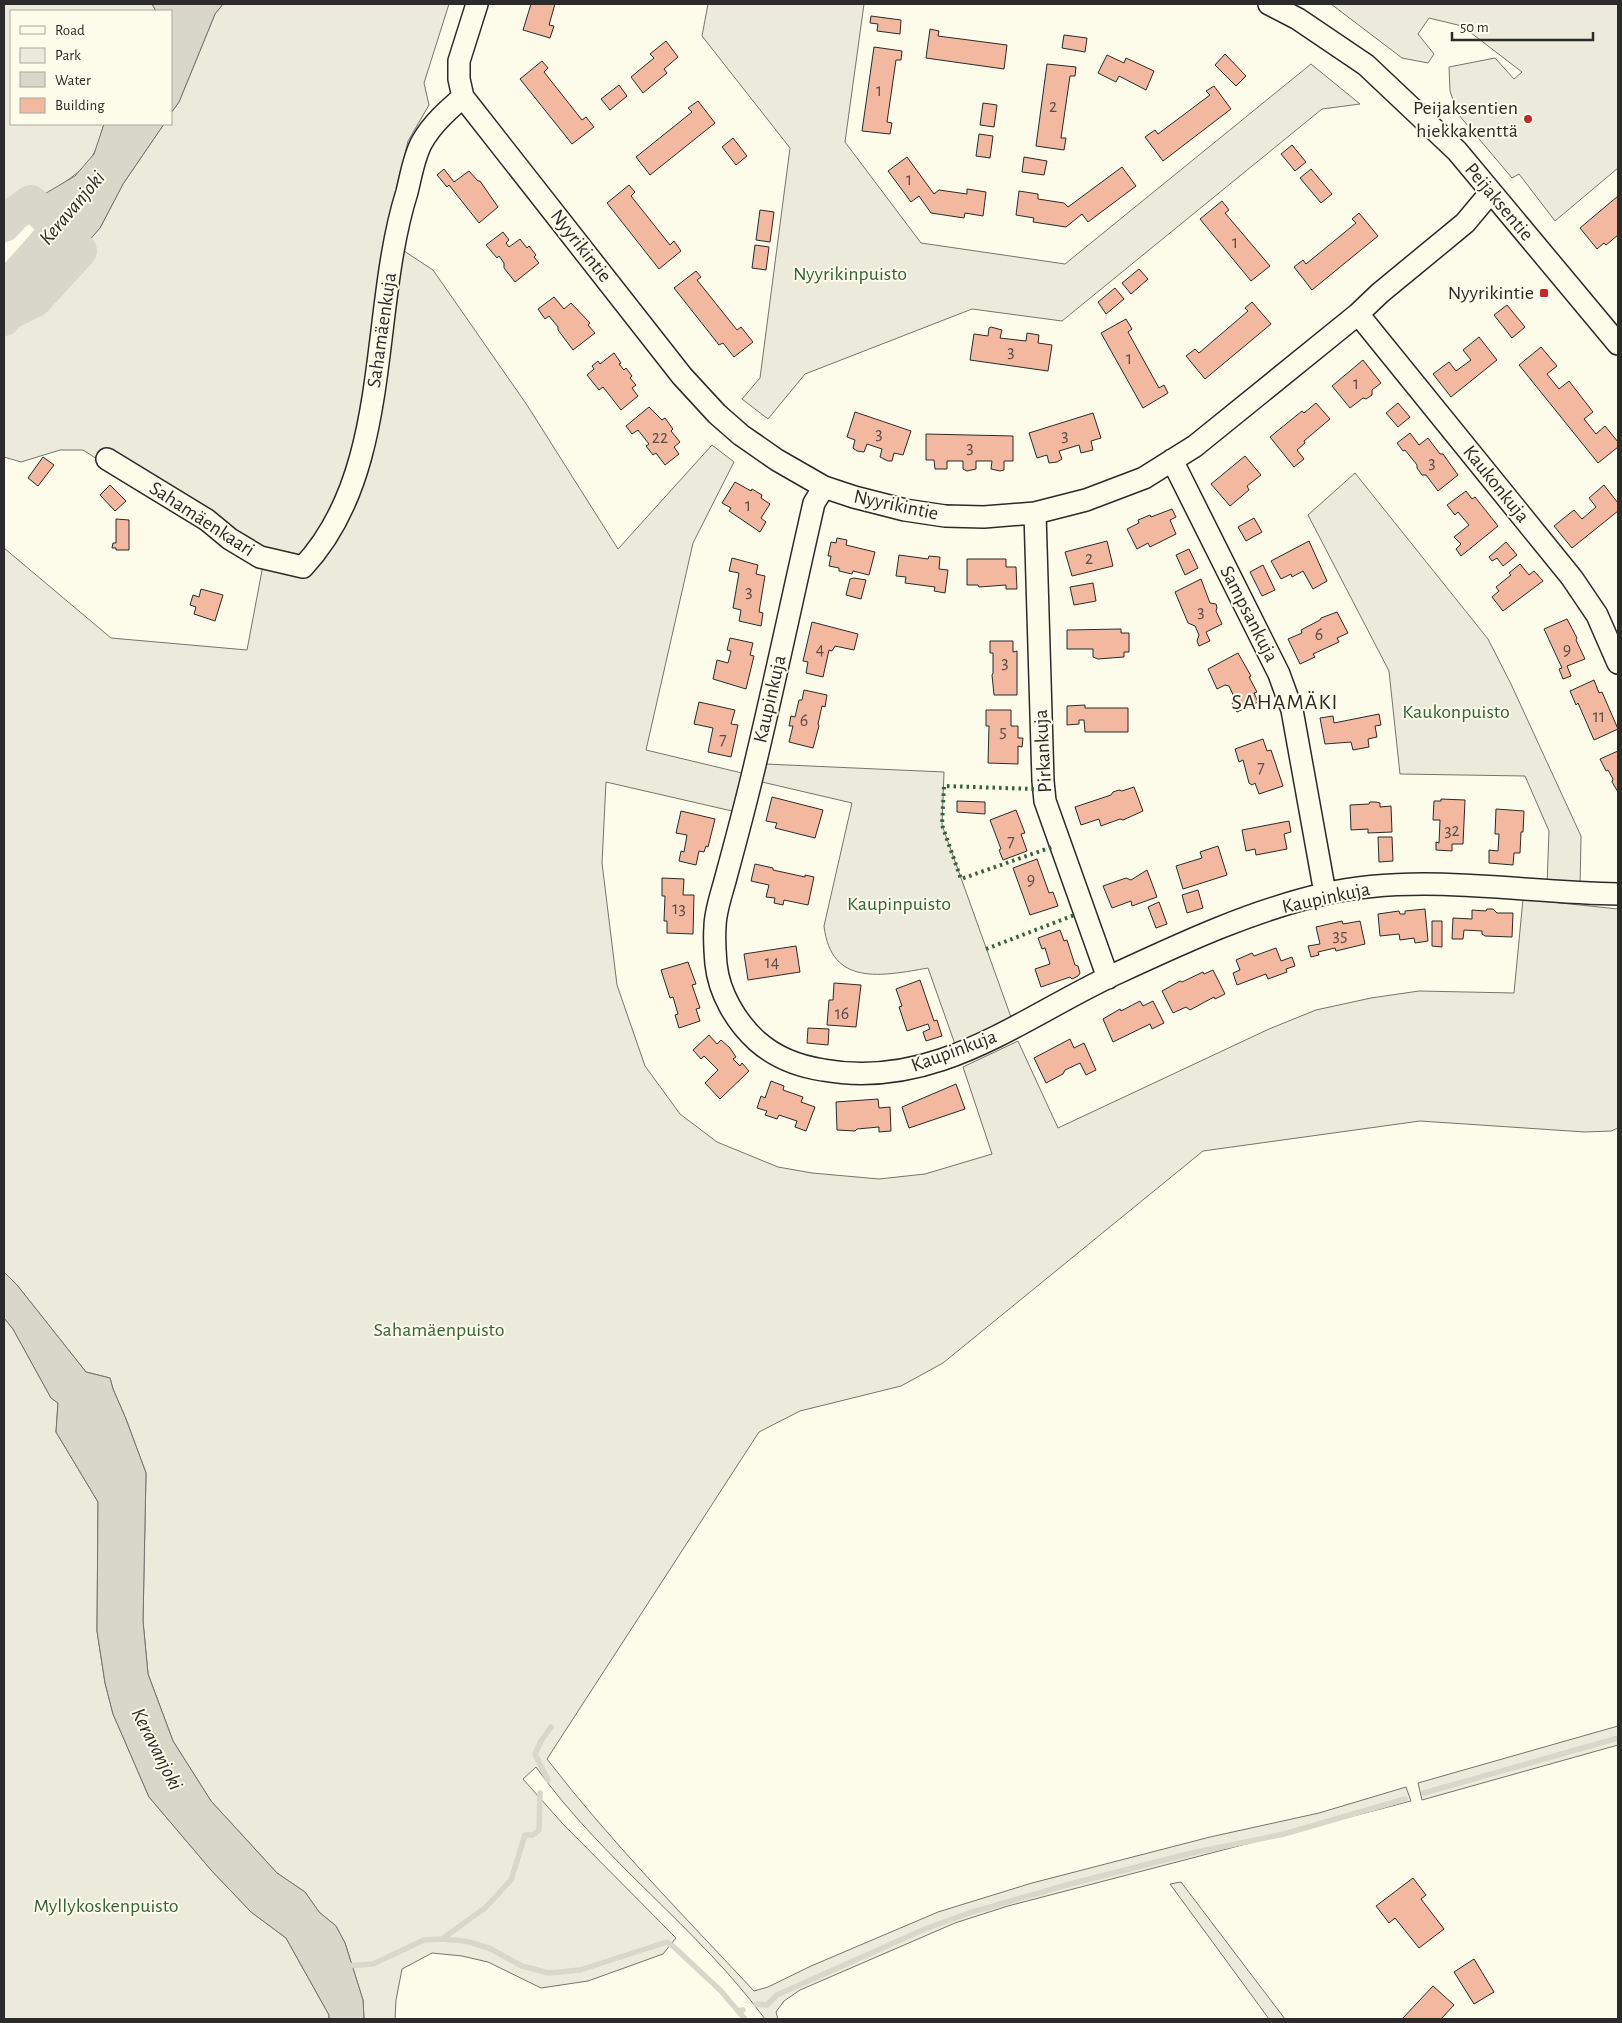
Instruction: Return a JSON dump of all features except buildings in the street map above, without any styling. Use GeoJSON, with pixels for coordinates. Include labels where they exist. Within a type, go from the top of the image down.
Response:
{"type":"FeatureCollection","features":[{"type":"Feature","properties":{"kind":"street","name":"Nyyrikintie"},"geometry":{"type":"LineString","coordinates":[[476,4],[459,61],[459,79],[463,97],[688,383],[740,435],[776,460],[824,487],[854,498],[896,508],[945,516],[984,517],[1035,513],[1086,500],[1144,478],[1195,446],[1358,314],[1380,293],[1465,223],[1491,192]]}},
{"type":"Feature","properties":{"kind":"street","name":"Peijaksentie"},"geometry":{"type":"LineString","coordinates":[[1269,4],[1298,19],[1366,65],[1456,151],[1618,344]]}},
{"type":"Feature","properties":{"kind":"street","name":"Sahamäenkuja"},"geometry":{"type":"LineString","coordinates":[[303,567],[318,551],[334,527],[360,464],[371,411],[397,224],[422,142],[444,113],[463,97]]}},
{"type":"Feature","properties":{"kind":"street","name":"Kaukonkuja"},"geometry":{"type":"LineString","coordinates":[[1358,314],[1572,578],[1597,615],[1618,663]]}},
{"type":"Feature","properties":{"kind":"street","name":"Sahamäenkaari"},"geometry":{"type":"LineString","coordinates":[[107,459],[207,520],[230,539],[260,557],[303,567]]}},
{"type":"Feature","properties":{"kind":"street","name":"Sampsankuja"},"geometry":{"type":"LineString","coordinates":[[1172,460],[1279,674],[1292,710],[1325,893]]}},
{"type":"Feature","properties":{"kind":"street","name":"Kaupinkuja"},"geometry":{"type":"LineString","coordinates":[[824,487],[814,503],[753,772],[714,924],[716,969],[728,1004],[746,1031],[771,1054],[801,1066],[837,1073],[886,1074],[933,1063],[977,1047],[1108,978],[1245,917],[1325,893],[1400,883],[1482,884],[1529,890],[1618,894]]}},
{"type":"Feature","properties":{"kind":"street","name":"Pirkankuja"},"geometry":{"type":"LineString","coordinates":[[1035,513],[1045,801],[1108,978]]}},
{"type":"Feature","properties":{"kind":"green space"},"geometry":{"type":"Polygon","coordinates":[[[4,4],[152,4],[155,10],[10,10],[10,125],[104,125],[96,150],[87,163],[77,173],[26,207],[4,225],[4,4]]]}},
{"type":"Feature","properties":{"kind":"green space","name":"Sahamäenpuisto"},"geometry":{"type":"Polygon","coordinates":[[[223,4],[449,4],[424,83],[429,105],[408,141],[384,245],[401,249],[433,270],[527,405],[618,549],[712,445],[734,462],[693,543],[646,750],[742,773],[732,811],[606,782],[602,863],[617,985],[645,1066],[680,1114],[717,1142],[778,1167],[812,1173],[879,1179],[925,1174],[992,1154],[963,1067],[1018,1041],[1058,1128],[1269,1029],[1316,1010],[1371,998],[1419,991],[1514,993],[1523,899],[1618,909],[1618,1128],[1611,1131],[1585,1132],[1420,1121],[1203,1151],[943,1363],[901,1386],[800,1411],[759,1432],[547,1759],[621,1848],[754,1991],[768,1987],[811,1966],[938,1912],[1032,1883],[1210,1837],[1319,1813],[1406,1787],[1411,1801],[1008,1906],[955,1923],[800,1990],[784,2001],[776,2012],[778,2019],[765,2019],[710,1954],[590,1833],[536,1767],[523,1779],[563,1824],[676,1938],[663,1954],[588,1981],[541,1988],[488,1962],[462,1956],[432,1953],[402,1969],[396,2000],[395,2019],[364,2019],[363,2000],[345,1943],[336,1926],[319,1912],[305,1892],[277,1873],[211,1801],[173,1741],[148,1674],[143,1621],[146,1473],[110,1378],[86,1372],[17,1285],[4,1272],[4,548],[111,638],[247,650],[263,565],[83,450],[60,450],[21,462],[4,457],[4,319],[9,313],[35,300],[100,228],[123,184],[163,125],[172,125],[172,112],[179,102],[215,14],[223,4]]]}},
{"type":"Feature","properties":{"kind":"green space","name":"Nyyrikinpuisto"},"geometry":{"type":"Polygon","coordinates":[[[708,4],[864,4],[845,142],[921,243],[1065,264],[1311,64],[1360,104],[1322,109],[1062,321],[972,309],[805,374],[768,419],[742,399],[760,378],[790,148],[702,36],[708,4]]]}},
{"type":"Feature","properties":{"kind":"green space"},"geometry":{"type":"Polygon","coordinates":[[[1331,4],[1618,4],[1618,168],[1555,221],[1519,174],[1512,178],[1458,114],[1450,91],[1449,67],[1495,58],[1514,79],[1522,72],[1462,26],[1429,18],[1418,34],[1434,54],[1428,63],[1402,58],[1331,4]]]}},
{"type":"Feature","properties":{"kind":"green space","name":"Kaukonpuisto"},"geometry":{"type":"Polygon","coordinates":[[[1355,473],[1488,639],[1511,684],[1581,836],[1580,889],[1547,885],[1549,831],[1525,776],[1400,774],[1389,671],[1308,515],[1355,473]]]}},
{"type":"Feature","properties":{"kind":"green space","name":"Kaupinpuisto"},"geometry":{"type":"Polygon","coordinates":[[[765,764],[944,772],[942,825],[1012,1020],[956,1047],[928,968],[893,973],[861,973],[848,968],[837,959],[829,946],[824,926],[852,803],[762,782],[765,764]]]}},
{"type":"Feature","properties":{"kind":"green space","name":"Myllykoskenpuisto"},"geometry":{"type":"Polygon","coordinates":[[[4,1318],[13,1329],[51,1398],[58,1403],[56,1432],[98,1502],[97,1631],[105,1683],[113,1714],[149,1797],[211,1870],[251,1912],[286,1938],[329,2015],[329,2019],[4,2019],[4,1318]]]}},
{"type":"Feature","properties":{"kind":"green space"},"geometry":{"type":"Polygon","coordinates":[[[1618,1726],[1618,1745],[1422,1800],[1418,1783],[1618,1726]]]}},
{"type":"Feature","properties":{"kind":"green space"},"geometry":{"type":"Polygon","coordinates":[[[1181,1882],[1285,2019],[1269,2019],[1170,1884],[1181,1882]]]}},
{"type":"Feature","properties":{"kind":"water"},"geometry":{"type":"Polygon","coordinates":[[[152,4],[223,4],[215,14],[179,102],[172,112],[172,10],[155,10],[152,4]]]}},
{"type":"Feature","properties":{"kind":"water"},"geometry":{"type":"Polygon","coordinates":[[[104,125],[163,125],[123,184],[100,228],[80,251],[31,202],[75,176],[94,154],[104,125]]]}},
{"type":"Feature","properties":{"kind":"water"},"geometry":{"type":"Polygon","coordinates":[[[4,1272],[17,1285],[86,1372],[110,1378],[146,1473],[143,1621],[148,1674],[173,1741],[211,1801],[277,1873],[305,1892],[319,1912],[336,1926],[345,1943],[363,2000],[364,2019],[329,2019],[329,2015],[286,1938],[251,1912],[211,1870],[149,1797],[113,1714],[105,1683],[97,1631],[98,1502],[56,1432],[58,1403],[51,1398],[13,1329],[4,1318],[4,1272]]]}},
{"type":"Feature","properties":{"kind":"waterway","name":"Keravanjoki"},"geometry":{"type":"LineString","coordinates":[[4,287],[18,274],[96,186],[131,125]]}},
{"type":"Feature","properties":{"kind":"waterway"},"geometry":{"type":"LineString","coordinates":[[4,225],[14,214],[31,202],[80,251],[35,300],[9,313],[4,319]]}},
{"type":"Feature","properties":{"kind":"waterway"},"geometry":{"type":"LineString","coordinates":[[548,1780],[535,1754],[551,1727]]}},
{"type":"Feature","properties":{"kind":"waterway"},"geometry":{"type":"LineString","coordinates":[[1424,1793],[1618,1738]]}},
{"type":"Feature","properties":{"kind":"waterway"},"geometry":{"type":"LineString","coordinates":[[442,1939],[485,1908],[511,1880],[525,1835],[533,1835],[539,1830],[540,1793]]}},
{"type":"Feature","properties":{"kind":"waterway"},"geometry":{"type":"LineString","coordinates":[[756,2004],[767,2005],[777,1995],[925,1929],[969,1913],[1070,1884],[1192,1853],[1284,1834],[1405,1799]]}},
{"type":"Feature","properties":{"kind":"waterway"},"geometry":{"type":"LineString","coordinates":[[345,1966],[373,1964],[424,1940],[442,1939],[465,1941],[489,1948],[522,1966],[549,1973],[580,1970],[667,1942],[721,1991],[738,2011],[743,2010]]}},
{"type":"Feature","properties":{"kind":"waterway"},"geometry":{"type":"LineString","coordinates":[[738,2011],[745,2019]]}},
{"type":"Feature","properties":{"kind":"hedge"},"geometry":{"type":"LineString","coordinates":[[1034,789],[944,786],[942,825],[961,879],[1052,847]]}},
{"type":"Feature","properties":{"kind":"hedge"},"geometry":{"type":"LineString","coordinates":[[986,949],[1077,914]]}},
{"type":"Feature","properties":{"kind":"place","name":"Peijaksentien hiekkakenttä"},"geometry":{"type":"Point","coordinates":[1528,119]}},
{"type":"Feature","properties":{"kind":"place","name":"Nyyrikintie"},"geometry":{"type":"Point","coordinates":[1544,293]}},
{"type":"Feature","properties":{"kind":"district","name":"SAHAMÄKI"},"geometry":{"type":"Point","coordinates":[1285,702]}}]}
